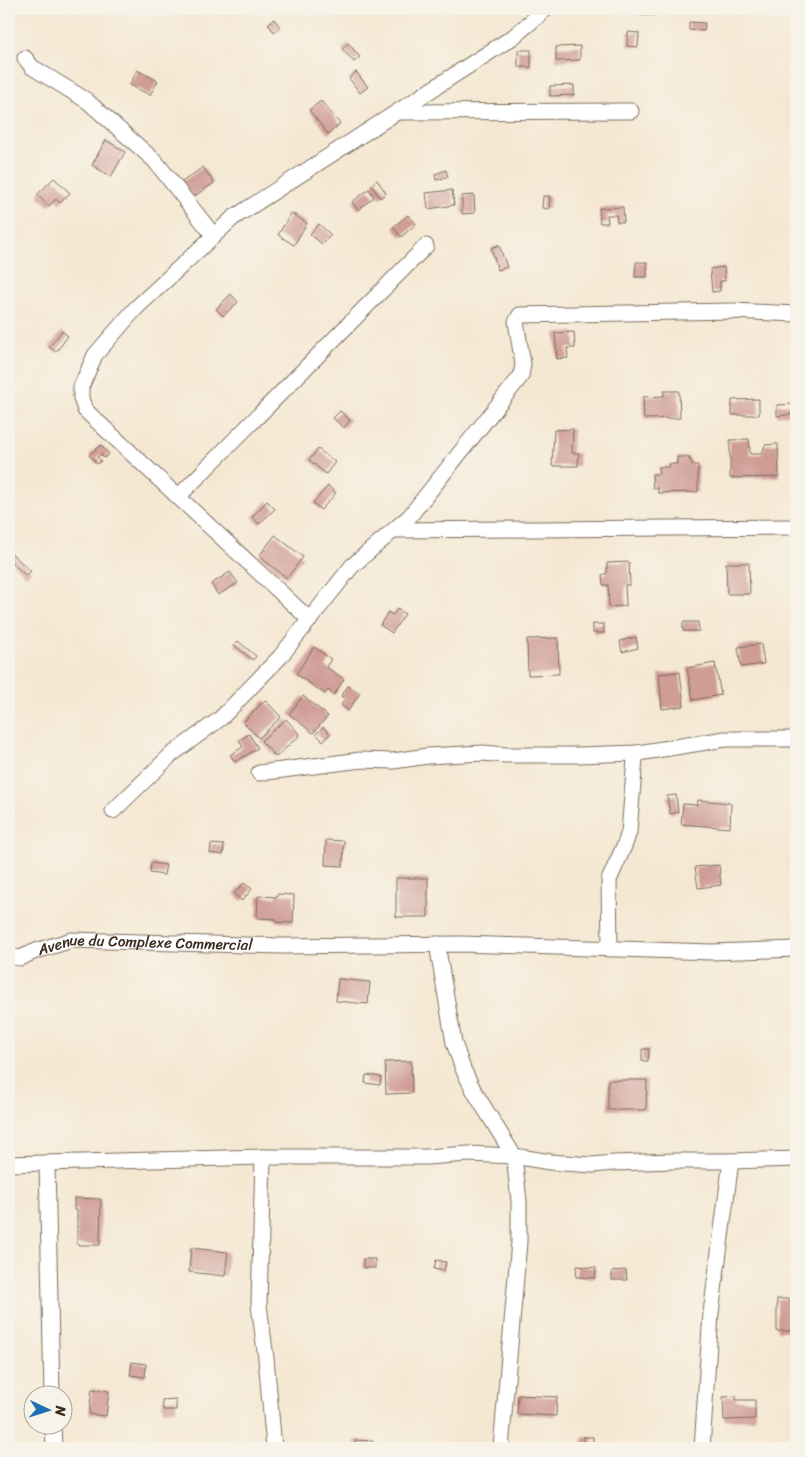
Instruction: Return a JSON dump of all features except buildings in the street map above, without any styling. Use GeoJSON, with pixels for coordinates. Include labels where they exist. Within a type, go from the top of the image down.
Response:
{"type":"FeatureCollection","features":[{"type":"Feature","properties":{"kind":"street"},"geometry":{"type":"LineString","coordinates":[[310,620],[84,410],[80,398],[81,387],[95,355],[136,308],[234,218],[513,37],[546,9]]}},
{"type":"Feature","properties":{"kind":"street"},"geometry":{"type":"LineString","coordinates":[[25,58],[32,67],[86,100],[155,161],[214,236]]}},
{"type":"Feature","properties":{"kind":"street"},"geometry":{"type":"LineString","coordinates":[[396,112],[631,111]]}},
{"type":"Feature","properties":{"kind":"street"},"geometry":{"type":"LineString","coordinates":[[178,497],[426,246]]}},
{"type":"Feature","properties":{"kind":"street"},"geometry":{"type":"LineString","coordinates":[[113,811],[171,755],[221,718],[280,657],[352,566],[410,517],[521,376],[523,364],[516,322],[520,315],[732,311],[796,314]]}},
{"type":"Feature","properties":{"kind":"street"},"geometry":{"type":"LineString","coordinates":[[395,530],[796,527]]}},
{"type":"Feature","properties":{"kind":"street"},"geometry":{"type":"LineString","coordinates":[[259,773],[362,760],[393,761],[438,755],[483,753],[569,755],[638,753],[725,739],[796,739]]}},
{"type":"Feature","properties":{"kind":"street"},"geometry":{"type":"LineString","coordinates":[[610,949],[609,880],[625,844],[628,832],[635,759],[638,753]]}},
{"type":"Feature","properties":{"kind":"street","name":"Avenue du Complexe Commercial"},"geometry":{"type":"LineString","coordinates":[[9,956],[20,958],[72,940],[282,946],[471,944],[712,952],[796,949]]}},
{"type":"Feature","properties":{"kind":"street"},"geometry":{"type":"LineString","coordinates":[[437,944],[454,1043],[463,1069],[474,1091],[514,1156],[520,1201],[520,1242],[501,1448]]}},
{"type":"Feature","properties":{"kind":"street"},"geometry":{"type":"LineString","coordinates":[[9,1164],[263,1157],[384,1158],[468,1154],[514,1156],[550,1162],[592,1165],[674,1161],[796,1159]]}},
{"type":"Feature","properties":{"kind":"street"},"geometry":{"type":"LineString","coordinates":[[263,1157],[259,1305],[274,1448]]}},
{"type":"Feature","properties":{"kind":"street"},"geometry":{"type":"LineString","coordinates":[[702,1448],[710,1313],[731,1161]]}},
{"type":"Feature","properties":{"kind":"street"},"geometry":{"type":"LineString","coordinates":[[47,1163],[52,1384]]}},
{"type":"Feature","properties":{"kind":"street"},"geometry":{"type":"LineString","coordinates":[[53,1434],[54,1448]]}}]}
